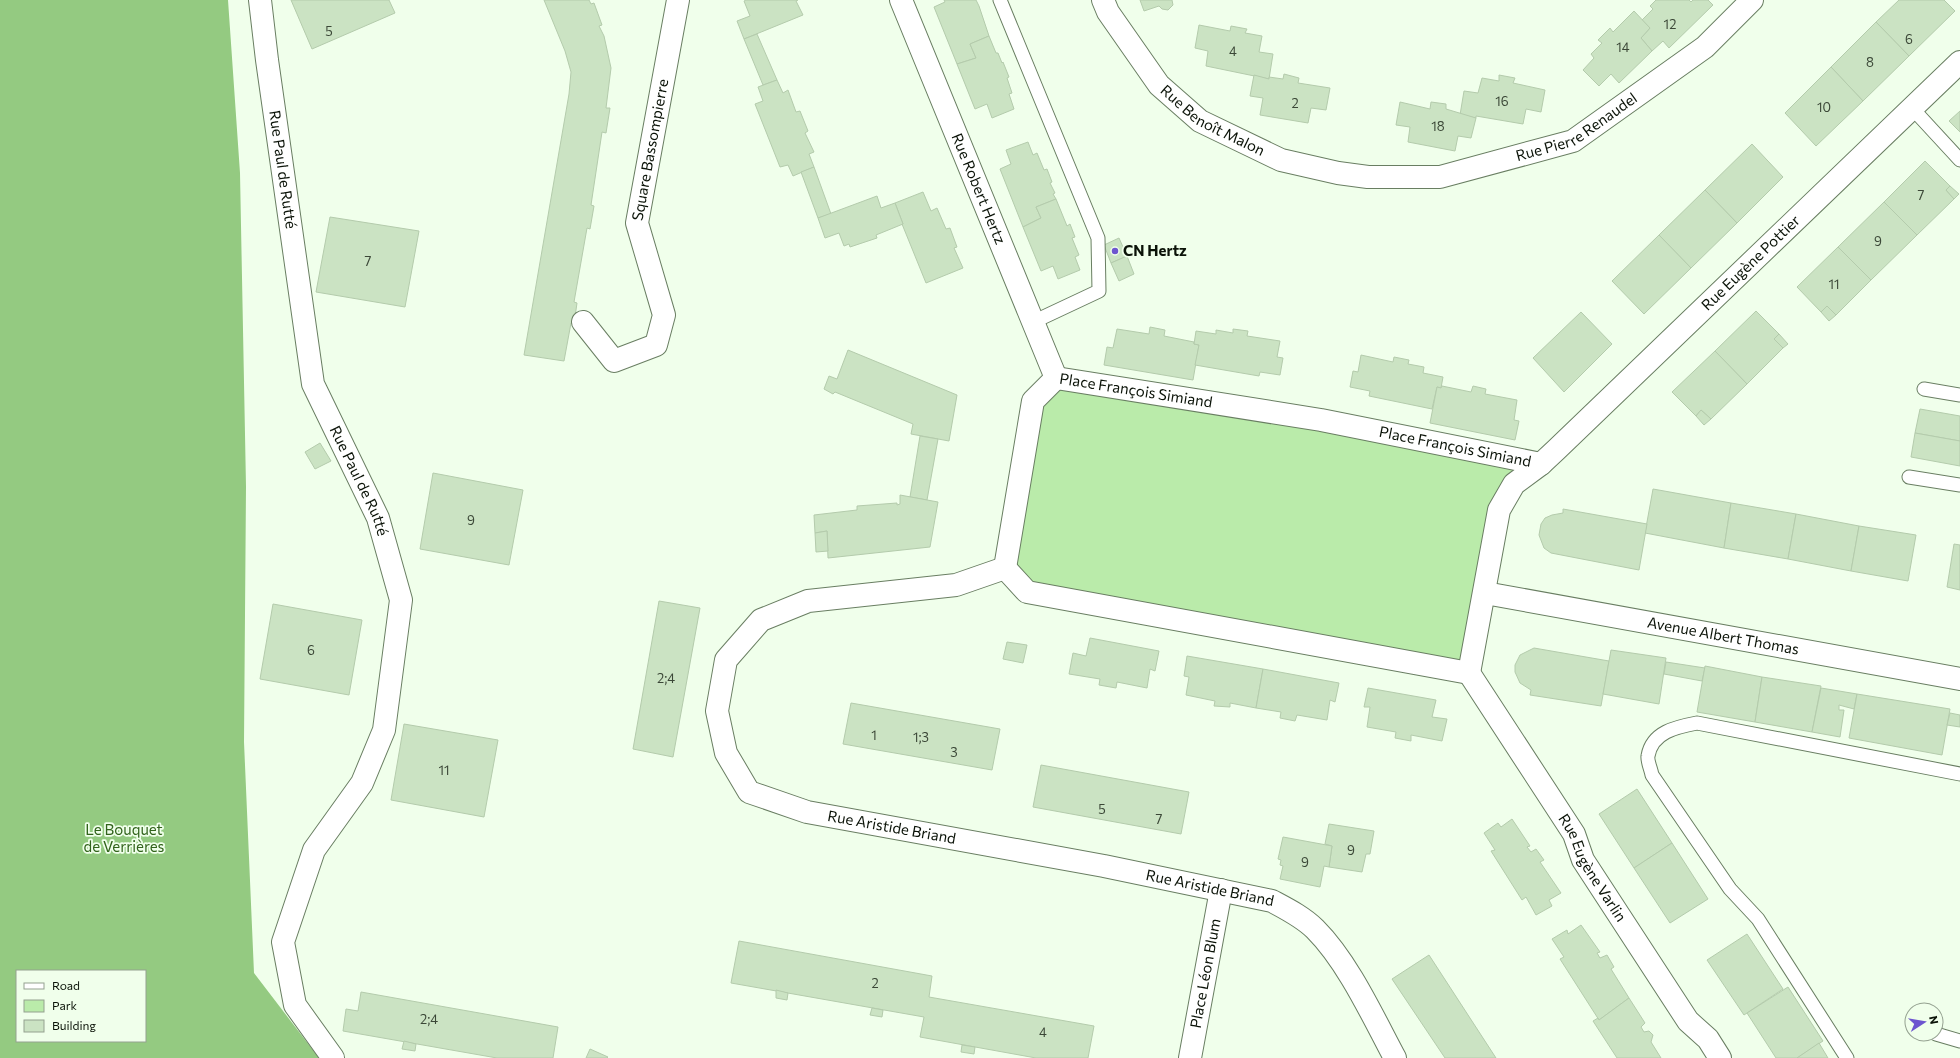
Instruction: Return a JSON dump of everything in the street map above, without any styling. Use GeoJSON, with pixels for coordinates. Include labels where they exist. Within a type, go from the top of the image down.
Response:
{"type":"FeatureCollection","features":[{"type":"Feature","properties":{"kind":"street","name":"Rue Paul de Rutté"},"geometry":{"type":"LineString","coordinates":[[260,0],[267,60],[313,384],[378,518],[400,600],[384,730],[362,783],[314,850],[283,942],[295,1005],[334,1058]]}},
{"type":"Feature","properties":{"kind":"street","name":"Square Bassompierre"},"geometry":{"type":"LineString","coordinates":[[583,322],[614,361],[656,345],[664,314],[637,223],[678,0]]}},
{"type":"Feature","properties":{"kind":"street","name":"Rue Robert Hertz"},"geometry":{"type":"LineString","coordinates":[[901,0],[1056,378]]}},
{"type":"Feature","properties":{"kind":"street","name":"Rue Benoît Malon"},"geometry":{"type":"LineString","coordinates":[[1103,0],[1108,12],[1159,85],[1200,121],[1281,160],[1338,173],[1368,177]]}},
{"type":"Feature","properties":{"kind":"street","name":"Rue Pierre Renaudel"},"geometry":{"type":"LineString","coordinates":[[1368,177],[1440,177],[1573,140],[1705,47],[1752,0]]}},
{"type":"Feature","properties":{"kind":"street","name":"Rue Eugène Pottier"},"geometry":{"type":"LineString","coordinates":[[1541,464],[1960,62]]}},
{"type":"Feature","properties":{"kind":"street","name":"Place François Simiand"},"geometry":{"type":"LineString","coordinates":[[1005,568],[1033,401],[1056,378],[1321,420],[1541,464]]}},
{"type":"Feature","properties":{"kind":"street","name":"Place François Simiand"},"geometry":{"type":"LineString","coordinates":[[1469,673],[1485,593],[1499,510],[1514,484],[1541,464]]}},
{"type":"Feature","properties":{"kind":"street"},"geometry":{"type":"LineString","coordinates":[[1005,568],[1027,592],[1469,673]]}},
{"type":"Feature","properties":{"kind":"street","name":"Rue Aristide Briand"},"geometry":{"type":"LineString","coordinates":[[1005,568],[956,585],[808,601],[761,620],[726,660],[717,711],[726,753],[749,792],[807,812],[1104,866],[1272,901],[1294,912],[1315,929],[1333,950],[1355,985],[1396,1058]]}},
{"type":"Feature","properties":{"kind":"street","name":"Avenue Albert Thomas"},"geometry":{"type":"LineString","coordinates":[[1485,593],[1960,679]]}},
{"type":"Feature","properties":{"kind":"street","name":"Rue Eugène Varlin"},"geometry":{"type":"LineString","coordinates":[[1469,673],[1574,834],[1583,860],[1688,1020],[1708,1039],[1720,1058]]}},
{"type":"Feature","properties":{"kind":"street","name":"Place Léon Blum"},"geometry":{"type":"LineString","coordinates":[[1190,1058],[1221,890]]}},
{"type":"Feature","properties":{"kind":"lane"},"geometry":{"type":"LineString","coordinates":[[1000,0],[1098,238],[1099,291],[1033,322]]}},
{"type":"Feature","properties":{"kind":"lane"},"geometry":{"type":"LineString","coordinates":[[1912,108],[1960,160]]}},
{"type":"Feature","properties":{"kind":"lane"},"geometry":{"type":"LineString","coordinates":[[1924,389],[1960,395]]}},
{"type":"Feature","properties":{"kind":"lane"},"geometry":{"type":"LineString","coordinates":[[1909,477],[1960,485]]}},
{"type":"Feature","properties":{"kind":"lane"},"geometry":{"type":"LineString","coordinates":[[1847,1058],[1758,919],[1730,889],[1652,775],[1648,757],[1655,740],[1666,732],[1679,726],[1697,724],[1960,774]]}},
{"type":"Feature","properties":{"kind":"lane"},"geometry":{"type":"LineString","coordinates":[[1944,1036],[1960,1041]]}},
{"type":"Feature","properties":{"kind":"green space","name":"Le Bouquet de Verrières"},"geometry":{"type":"Polygon","coordinates":[[[0,0],[228,0],[240,173],[246,486],[244,742],[254,973],[319,1058],[0,1058],[0,0]]]}},
{"type":"Feature","properties":{"kind":"green space"},"geometry":{"type":"Polygon","coordinates":[[[1056,378],[1541,464],[1514,484],[1469,673],[1027,592],[1005,568],[1033,401],[1056,378]]]}},
{"type":"Feature","properties":{"kind":"building"},"geometry":{"type":"Polygon","coordinates":[[[291,0],[389,0],[395,13],[312,49],[291,0]]]}},
{"type":"Feature","properties":{"kind":"building"},"geometry":{"type":"Polygon","coordinates":[[[544,0],[589,0],[591,4],[594,3],[602,25],[599,26],[604,36],[611,68],[606,108],[610,108],[606,133],[602,132],[591,205],[594,206],[590,229],[587,228],[574,302],[577,303],[574,324],[571,323],[564,361],[524,355],[569,94],[571,72],[565,51],[544,0]]]}},
{"type":"Feature","properties":{"kind":"building"},"geometry":{"type":"Polygon","coordinates":[[[798,0],[796,1],[803,15],[744,39],[737,21],[750,16],[744,1],[798,0]]]}},
{"type":"Feature","properties":{"kind":"building"},"geometry":{"type":"Polygon","coordinates":[[[944,0],[976,0],[989,36],[970,44],[976,58],[957,64],[934,7],[945,2],[944,0]]]}},
{"type":"Feature","properties":{"kind":"building"},"geometry":{"type":"Polygon","coordinates":[[[1140,0],[1172,0],[1173,5],[1168,10],[1162,9],[1159,6],[1144,11],[1140,0]]]}},
{"type":"Feature","properties":{"kind":"building"},"geometry":{"type":"Polygon","coordinates":[[[1656,0],[1689,0],[1691,2],[1693,0],[1708,0],[1713,5],[1669,48],[1663,41],[1652,51],[1641,38],[1650,28],[1642,20],[1653,9],[1650,6],[1656,0]]]}},
{"type":"Feature","properties":{"kind":"building"},"geometry":{"type":"Polygon","coordinates":[[[1899,0],[1944,0],[1955,11],[1909,56],[1876,22],[1899,0]]]}},
{"type":"Feature","properties":{"kind":"building"},"geometry":{"type":"Polygon","coordinates":[[[1634,11],[1650,28],[1641,38],[1652,51],[1619,83],[1611,74],[1599,86],[1583,70],[1594,58],[1591,54],[1602,43],[1598,40],[1610,28],[1613,32],[1634,11]]]}},
{"type":"Feature","properties":{"kind":"building"},"geometry":{"type":"Polygon","coordinates":[[[1876,22],[1909,56],[1863,101],[1831,67],[1876,22]]]}},
{"type":"Feature","properties":{"kind":"building"},"geometry":{"type":"Polygon","coordinates":[[[1199,25],[1230,31],[1231,26],[1247,29],[1245,33],[1262,36],[1259,52],[1273,54],[1269,79],[1206,66],[1208,51],[1195,48],[1199,25]]]}},
{"type":"Feature","properties":{"kind":"building"},"geometry":{"type":"Polygon","coordinates":[[[757,34],[777,80],[763,85],[744,39],[757,34]]]}},
{"type":"Feature","properties":{"kind":"building"},"geometry":{"type":"Polygon","coordinates":[[[989,36],[1009,77],[1007,78],[1012,93],[1009,94],[1014,109],[992,118],[987,104],[975,109],[957,64],[976,58],[970,44],[989,36]]]}},
{"type":"Feature","properties":{"kind":"building"},"geometry":{"type":"Polygon","coordinates":[[[1831,67],[1863,101],[1816,146],[1785,113],[1831,67]]]}},
{"type":"Feature","properties":{"kind":"building"},"geometry":{"type":"Polygon","coordinates":[[[1284,74],[1299,78],[1298,83],[1330,88],[1326,110],[1311,108],[1308,123],[1260,115],[1263,98],[1250,96],[1254,75],[1269,79],[1269,77],[1283,79],[1284,74]]]}},
{"type":"Feature","properties":{"kind":"building"},"geometry":{"type":"Polygon","coordinates":[[[1499,75],[1515,78],[1513,83],[1545,90],[1541,112],[1526,109],[1523,124],[1476,116],[1476,118],[1460,115],[1464,91],[1478,93],[1482,78],[1499,81],[1499,75]]]}},
{"type":"Feature","properties":{"kind":"building"},"geometry":{"type":"Polygon","coordinates":[[[777,80],[783,93],[788,90],[796,112],[800,111],[808,131],[805,133],[814,152],[809,154],[814,167],[793,176],[788,165],[780,167],[755,104],[763,101],[758,87],[777,80]]]}},
{"type":"Feature","properties":{"kind":"building"},"geometry":{"type":"Polygon","coordinates":[[[1400,102],[1430,109],[1431,102],[1446,104],[1446,109],[1476,118],[1471,138],[1458,136],[1455,151],[1408,142],[1410,127],[1396,125],[1400,102]]]}},
{"type":"Feature","properties":{"kind":"building"},"geometry":{"type":"Polygon","coordinates":[[[1960,111],[1960,132],[1949,121],[1960,111]]]}},
{"type":"Feature","properties":{"kind":"building"},"geometry":{"type":"Polygon","coordinates":[[[1028,142],[1033,155],[1037,153],[1044,170],[1047,169],[1052,182],[1050,183],[1055,193],[1053,194],[1056,199],[1036,207],[1041,218],[1023,227],[1000,169],[1011,164],[1006,150],[1028,142]]]}},
{"type":"Feature","properties":{"kind":"building"},"geometry":{"type":"Polygon","coordinates":[[[1752,144],[1783,177],[1737,223],[1705,190],[1752,144]]]}},
{"type":"Feature","properties":{"kind":"building"},"geometry":{"type":"Polygon","coordinates":[[[1925,161],[1950,186],[1946,190],[1954,199],[1917,235],[1884,202],[1925,161]]]}},
{"type":"Feature","properties":{"kind":"building"},"geometry":{"type":"Polygon","coordinates":[[[814,167],[831,214],[818,218],[801,172],[814,167]]]}},
{"type":"Feature","properties":{"kind":"building"},"geometry":{"type":"Polygon","coordinates":[[[1950,186],[1959,194],[1954,199],[1946,190],[1950,186]]]}},
{"type":"Feature","properties":{"kind":"building"},"geometry":{"type":"Polygon","coordinates":[[[1705,190],[1737,223],[1691,268],[1659,235],[1705,190]]]}},
{"type":"Feature","properties":{"kind":"building"},"geometry":{"type":"Polygon","coordinates":[[[923,192],[931,211],[937,208],[946,229],[950,228],[957,247],[954,248],[963,268],[926,283],[895,203],[923,192]]]}},
{"type":"Feature","properties":{"kind":"building"},"geometry":{"type":"Polygon","coordinates":[[[877,196],[881,208],[895,203],[903,224],[876,235],[877,238],[850,247],[849,244],[844,246],[839,233],[825,238],[818,218],[877,196]]]}},
{"type":"Feature","properties":{"kind":"building"},"geometry":{"type":"Polygon","coordinates":[[[1056,199],[1067,226],[1070,224],[1075,237],[1072,238],[1079,255],[1075,257],[1080,270],[1058,279],[1053,266],[1041,271],[1023,227],[1041,218],[1036,207],[1056,199]]]}},
{"type":"Feature","properties":{"kind":"building"},"geometry":{"type":"Polygon","coordinates":[[[1884,202],[1917,235],[1871,280],[1838,247],[1884,202]]]}},
{"type":"Feature","properties":{"kind":"building"},"geometry":{"type":"Polygon","coordinates":[[[330,217],[419,231],[405,307],[316,292],[330,217]]]}},
{"type":"Feature","properties":{"kind":"building"},"geometry":{"type":"Polygon","coordinates":[[[1659,235],[1691,268],[1644,314],[1612,281],[1659,235]]]}},
{"type":"Feature","properties":{"kind":"building","name":"CN Hertz"},"geometry":{"type":"Polygon","coordinates":[[[1119,238],[1127,256],[1111,263],[1104,245],[1119,238]]]}},
{"type":"Feature","properties":{"kind":"building"},"geometry":{"type":"Polygon","coordinates":[[[1838,247],[1871,280],[1836,315],[1827,306],[1821,312],[1797,287],[1838,247]]]}},
{"type":"Feature","properties":{"kind":"building"},"geometry":{"type":"Polygon","coordinates":[[[1127,256],[1134,274],[1119,281],[1111,263],[1127,256]]]}},
{"type":"Feature","properties":{"kind":"building"},"geometry":{"type":"Polygon","coordinates":[[[1827,306],[1836,315],[1829,321],[1821,312],[1827,306]]]}},
{"type":"Feature","properties":{"kind":"building"},"geometry":{"type":"Polygon","coordinates":[[[1756,311],[1779,334],[1774,339],[1783,348],[1747,384],[1715,351],[1756,311]]]}},
{"type":"Feature","properties":{"kind":"building"},"geometry":{"type":"Polygon","coordinates":[[[1581,312],[1612,344],[1564,392],[1533,358],[1581,312]]]}},
{"type":"Feature","properties":{"kind":"building"},"geometry":{"type":"Polygon","coordinates":[[[1150,327],[1165,330],[1164,336],[1194,342],[1194,344],[1199,345],[1193,380],[1104,365],[1107,347],[1113,348],[1117,329],[1149,334],[1150,327]]]}},
{"type":"Feature","properties":{"kind":"building"},"geometry":{"type":"Polygon","coordinates":[[[1233,329],[1248,331],[1247,336],[1280,341],[1277,357],[1283,358],[1280,375],[1260,372],[1259,376],[1195,365],[1199,345],[1194,344],[1196,331],[1216,334],[1216,330],[1233,333],[1233,329]]]}},
{"type":"Feature","properties":{"kind":"building"},"geometry":{"type":"Polygon","coordinates":[[[1779,334],[1788,344],[1783,348],[1774,339],[1779,334]]]}},
{"type":"Feature","properties":{"kind":"building"},"geometry":{"type":"Polygon","coordinates":[[[848,350],[957,395],[949,441],[911,434],[913,424],[835,392],[833,394],[824,389],[829,376],[837,379],[848,350]]]}},
{"type":"Feature","properties":{"kind":"building"},"geometry":{"type":"Polygon","coordinates":[[[1715,351],[1747,384],[1711,419],[1701,410],[1696,416],[1672,392],[1715,351]]]}},
{"type":"Feature","properties":{"kind":"building"},"geometry":{"type":"Polygon","coordinates":[[[1361,355],[1393,362],[1394,357],[1409,360],[1408,364],[1424,367],[1423,373],[1443,377],[1441,388],[1437,387],[1432,409],[1369,396],[1370,391],[1350,387],[1353,371],[1358,372],[1361,355]]]}},
{"type":"Feature","properties":{"kind":"building"},"geometry":{"type":"Polygon","coordinates":[[[1442,386],[1471,392],[1473,386],[1486,389],[1485,394],[1517,400],[1514,420],[1519,421],[1515,440],[1430,423],[1437,387],[1441,388],[1442,386]]]}},
{"type":"Feature","properties":{"kind":"building"},"geometry":{"type":"Polygon","coordinates":[[[1920,409],[1960,416],[1960,441],[1915,433],[1920,409]]]}},
{"type":"Feature","properties":{"kind":"building"},"geometry":{"type":"Polygon","coordinates":[[[1701,410],[1711,419],[1704,425],[1696,416],[1701,410]]]}},
{"type":"Feature","properties":{"kind":"building"},"geometry":{"type":"Polygon","coordinates":[[[1915,433],[1960,441],[1960,466],[1911,457],[1915,433]]]}},
{"type":"Feature","properties":{"kind":"building"},"geometry":{"type":"Polygon","coordinates":[[[920,436],[938,439],[927,500],[910,497],[920,436]]]}},
{"type":"Feature","properties":{"kind":"building"},"geometry":{"type":"Polygon","coordinates":[[[320,443],[331,461],[315,469],[305,452],[320,443]]]}},
{"type":"Feature","properties":{"kind":"building"},"geometry":{"type":"Polygon","coordinates":[[[433,473],[523,490],[509,565],[420,549],[433,473]]]}},
{"type":"Feature","properties":{"kind":"building"},"geometry":{"type":"Polygon","coordinates":[[[1653,489],[1731,503],[1724,548],[1645,533],[1653,489]]]}},
{"type":"Feature","properties":{"kind":"building"},"geometry":{"type":"Polygon","coordinates":[[[900,495],[938,502],[930,547],[828,558],[827,531],[815,533],[814,515],[857,510],[857,506],[897,503],[897,505],[900,504],[900,495]]]}},
{"type":"Feature","properties":{"kind":"building"},"geometry":{"type":"Polygon","coordinates":[[[1731,503],[1796,514],[1788,559],[1724,548],[1731,503]]]}},
{"type":"Feature","properties":{"kind":"building"},"geometry":{"type":"Polygon","coordinates":[[[1563,509],[1647,524],[1639,570],[1551,553],[1544,548],[1539,535],[1541,524],[1545,518],[1563,513],[1563,509]]]}},
{"type":"Feature","properties":{"kind":"building"},"geometry":{"type":"Polygon","coordinates":[[[1796,514],[1859,526],[1851,571],[1788,559],[1796,514]]]}},
{"type":"Feature","properties":{"kind":"building"},"geometry":{"type":"Polygon","coordinates":[[[1859,526],[1916,535],[1908,581],[1851,571],[1859,526]]]}},
{"type":"Feature","properties":{"kind":"building"},"geometry":{"type":"Polygon","coordinates":[[[827,531],[828,551],[816,552],[815,533],[827,531]]]}},
{"type":"Feature","properties":{"kind":"building"},"geometry":{"type":"Polygon","coordinates":[[[1954,544],[1960,545],[1960,590],[1947,587],[1954,544]]]}},
{"type":"Feature","properties":{"kind":"building"},"geometry":{"type":"Polygon","coordinates":[[[659,601],[700,608],[673,757],[633,749],[659,601]]]}},
{"type":"Feature","properties":{"kind":"building"},"geometry":{"type":"Polygon","coordinates":[[[273,604],[362,620],[349,695],[260,679],[273,604]]]}},
{"type":"Feature","properties":{"kind":"building"},"geometry":{"type":"Polygon","coordinates":[[[1090,638],[1159,651],[1155,671],[1150,669],[1147,688],[1117,682],[1116,688],[1099,685],[1100,679],[1069,674],[1073,653],[1086,656],[1090,638]]]}},
{"type":"Feature","properties":{"kind":"building"},"geometry":{"type":"Polygon","coordinates":[[[1007,642],[1027,645],[1023,663],[1003,659],[1007,642]]]}},
{"type":"Feature","properties":{"kind":"building"},"geometry":{"type":"Polygon","coordinates":[[[1534,648],[1609,661],[1601,706],[1530,695],[1531,690],[1520,683],[1515,672],[1515,665],[1520,655],[1534,648]]]}},
{"type":"Feature","properties":{"kind":"building"},"geometry":{"type":"Polygon","coordinates":[[[1611,650],[1666,658],[1659,704],[1603,694],[1611,650]]]}},
{"type":"Feature","properties":{"kind":"building"},"geometry":{"type":"Polygon","coordinates":[[[1187,656],[1263,669],[1256,708],[1230,703],[1230,707],[1214,706],[1215,701],[1186,695],[1189,677],[1184,676],[1187,656]]]}},
{"type":"Feature","properties":{"kind":"building"},"geometry":{"type":"Polygon","coordinates":[[[1666,662],[1705,668],[1702,681],[1664,674],[1666,662]]]}},
{"type":"Feature","properties":{"kind":"building"},"geometry":{"type":"Polygon","coordinates":[[[1705,666],[1762,677],[1755,722],[1697,712],[1705,666]]]}},
{"type":"Feature","properties":{"kind":"building"},"geometry":{"type":"Polygon","coordinates":[[[1263,669],[1339,683],[1335,702],[1330,700],[1327,720],[1297,715],[1295,721],[1280,718],[1281,712],[1256,708],[1263,669]]]}},
{"type":"Feature","properties":{"kind":"building"},"geometry":{"type":"Polygon","coordinates":[[[1762,677],[1821,686],[1812,732],[1755,722],[1762,677]]]}},
{"type":"Feature","properties":{"kind":"building"},"geometry":{"type":"Polygon","coordinates":[[[1368,688],[1436,700],[1432,717],[1447,719],[1442,741],[1411,735],[1411,741],[1395,738],[1396,732],[1367,727],[1370,707],[1364,707],[1368,688]]]}},
{"type":"Feature","properties":{"kind":"building"},"geometry":{"type":"Polygon","coordinates":[[[1821,688],[1857,694],[1854,709],[1839,705],[1839,710],[1844,710],[1840,737],[1812,732],[1821,688]]]}},
{"type":"Feature","properties":{"kind":"building"},"geometry":{"type":"Polygon","coordinates":[[[1857,694],[1950,709],[1942,755],[1849,738],[1857,694]]]}},
{"type":"Feature","properties":{"kind":"building"},"geometry":{"type":"Polygon","coordinates":[[[851,703],[1000,729],[992,770],[843,744],[851,703]]]}},
{"type":"Feature","properties":{"kind":"building"},"geometry":{"type":"Polygon","coordinates":[[[1950,713],[1960,715],[1960,727],[1947,725],[1950,713]]]}},
{"type":"Feature","properties":{"kind":"building"},"geometry":{"type":"Polygon","coordinates":[[[404,724],[498,740],[484,817],[391,800],[404,724]]]}},
{"type":"Feature","properties":{"kind":"building"},"geometry":{"type":"Polygon","coordinates":[[[1041,765],[1189,792],[1181,834],[1033,807],[1041,765]]]}},
{"type":"Feature","properties":{"kind":"building"},"geometry":{"type":"Polygon","coordinates":[[[1637,789],[1672,843],[1634,868],[1599,814],[1637,789]]]}},
{"type":"Feature","properties":{"kind":"building"},"geometry":{"type":"Polygon","coordinates":[[[1512,819],[1530,846],[1527,847],[1531,852],[1536,849],[1544,860],[1540,862],[1561,893],[1549,900],[1552,906],[1536,915],[1526,897],[1522,900],[1491,851],[1495,850],[1484,833],[1498,823],[1501,827],[1512,819]]]}},
{"type":"Feature","properties":{"kind":"building"},"geometry":{"type":"Polygon","coordinates":[[[1329,824],[1374,831],[1370,854],[1366,854],[1362,872],[1329,867],[1332,846],[1325,844],[1329,824]]]}},
{"type":"Feature","properties":{"kind":"building"},"geometry":{"type":"Polygon","coordinates":[[[1283,837],[1332,846],[1329,867],[1324,866],[1320,887],[1280,879],[1283,866],[1280,865],[1281,860],[1278,859],[1283,837]]]}},
{"type":"Feature","properties":{"kind":"building"},"geometry":{"type":"Polygon","coordinates":[[[1672,843],[1708,899],[1670,923],[1634,868],[1672,843]]]}},
{"type":"Feature","properties":{"kind":"building"},"geometry":{"type":"Polygon","coordinates":[[[1581,925],[1600,952],[1597,953],[1600,958],[1607,955],[1614,967],[1611,969],[1629,998],[1599,1020],[1560,959],[1564,957],[1552,939],[1567,930],[1568,934],[1581,925]]]}},
{"type":"Feature","properties":{"kind":"building"},"geometry":{"type":"Polygon","coordinates":[[[1747,934],[1783,989],[1744,1015],[1707,960],[1747,934]]]}},
{"type":"Feature","properties":{"kind":"building"},"geometry":{"type":"Polygon","coordinates":[[[739,941],[932,976],[929,997],[1094,1026],[1088,1058],[1036,1058],[920,1037],[924,1017],[731,983],[739,941]]]}},
{"type":"Feature","properties":{"kind":"building"},"geometry":{"type":"Polygon","coordinates":[[[1429,955],[1496,1058],[1445,1058],[1392,979],[1429,955]]]}},
{"type":"Feature","properties":{"kind":"building"},"geometry":{"type":"Polygon","coordinates":[[[1788,987],[1823,1041],[1797,1058],[1776,1058],[1747,1013],[1788,987]]]}},
{"type":"Feature","properties":{"kind":"building"},"geometry":{"type":"Polygon","coordinates":[[[776,990],[788,993],[787,1000],[776,998],[776,990]]]}},
{"type":"Feature","properties":{"kind":"building"},"geometry":{"type":"Polygon","coordinates":[[[361,992],[558,1027],[553,1058],[497,1058],[343,1031],[346,1009],[358,1011],[361,992]]]}},
{"type":"Feature","properties":{"kind":"building"},"geometry":{"type":"Polygon","coordinates":[[[1629,998],[1645,1023],[1641,1027],[1644,1032],[1649,1031],[1653,1035],[1651,1042],[1661,1058],[1617,1058],[1593,1021],[1598,1018],[1599,1020],[1629,998]]]}},
{"type":"Feature","properties":{"kind":"building"},"geometry":{"type":"Polygon","coordinates":[[[872,1008],[883,1010],[882,1017],[870,1015],[872,1008]]]}},
{"type":"Feature","properties":{"kind":"building"},"geometry":{"type":"Polygon","coordinates":[[[404,1041],[416,1044],[415,1051],[402,1049],[404,1041]]]}},
{"type":"Feature","properties":{"kind":"building"},"geometry":{"type":"Polygon","coordinates":[[[1819,1043],[1828,1058],[1797,1058],[1819,1043]]]}},
{"type":"Feature","properties":{"kind":"building"},"geometry":{"type":"Polygon","coordinates":[[[962,1045],[975,1047],[974,1054],[961,1052],[962,1045]]]}},
{"type":"Feature","properties":{"kind":"building"},"geometry":{"type":"Polygon","coordinates":[[[590,1049],[608,1057],[586,1058],[590,1049]]]}},
{"type":"Feature","properties":{"kind":"place","name":"CN Hertz"},"geometry":{"type":"Point","coordinates":[1115,251]}}]}
